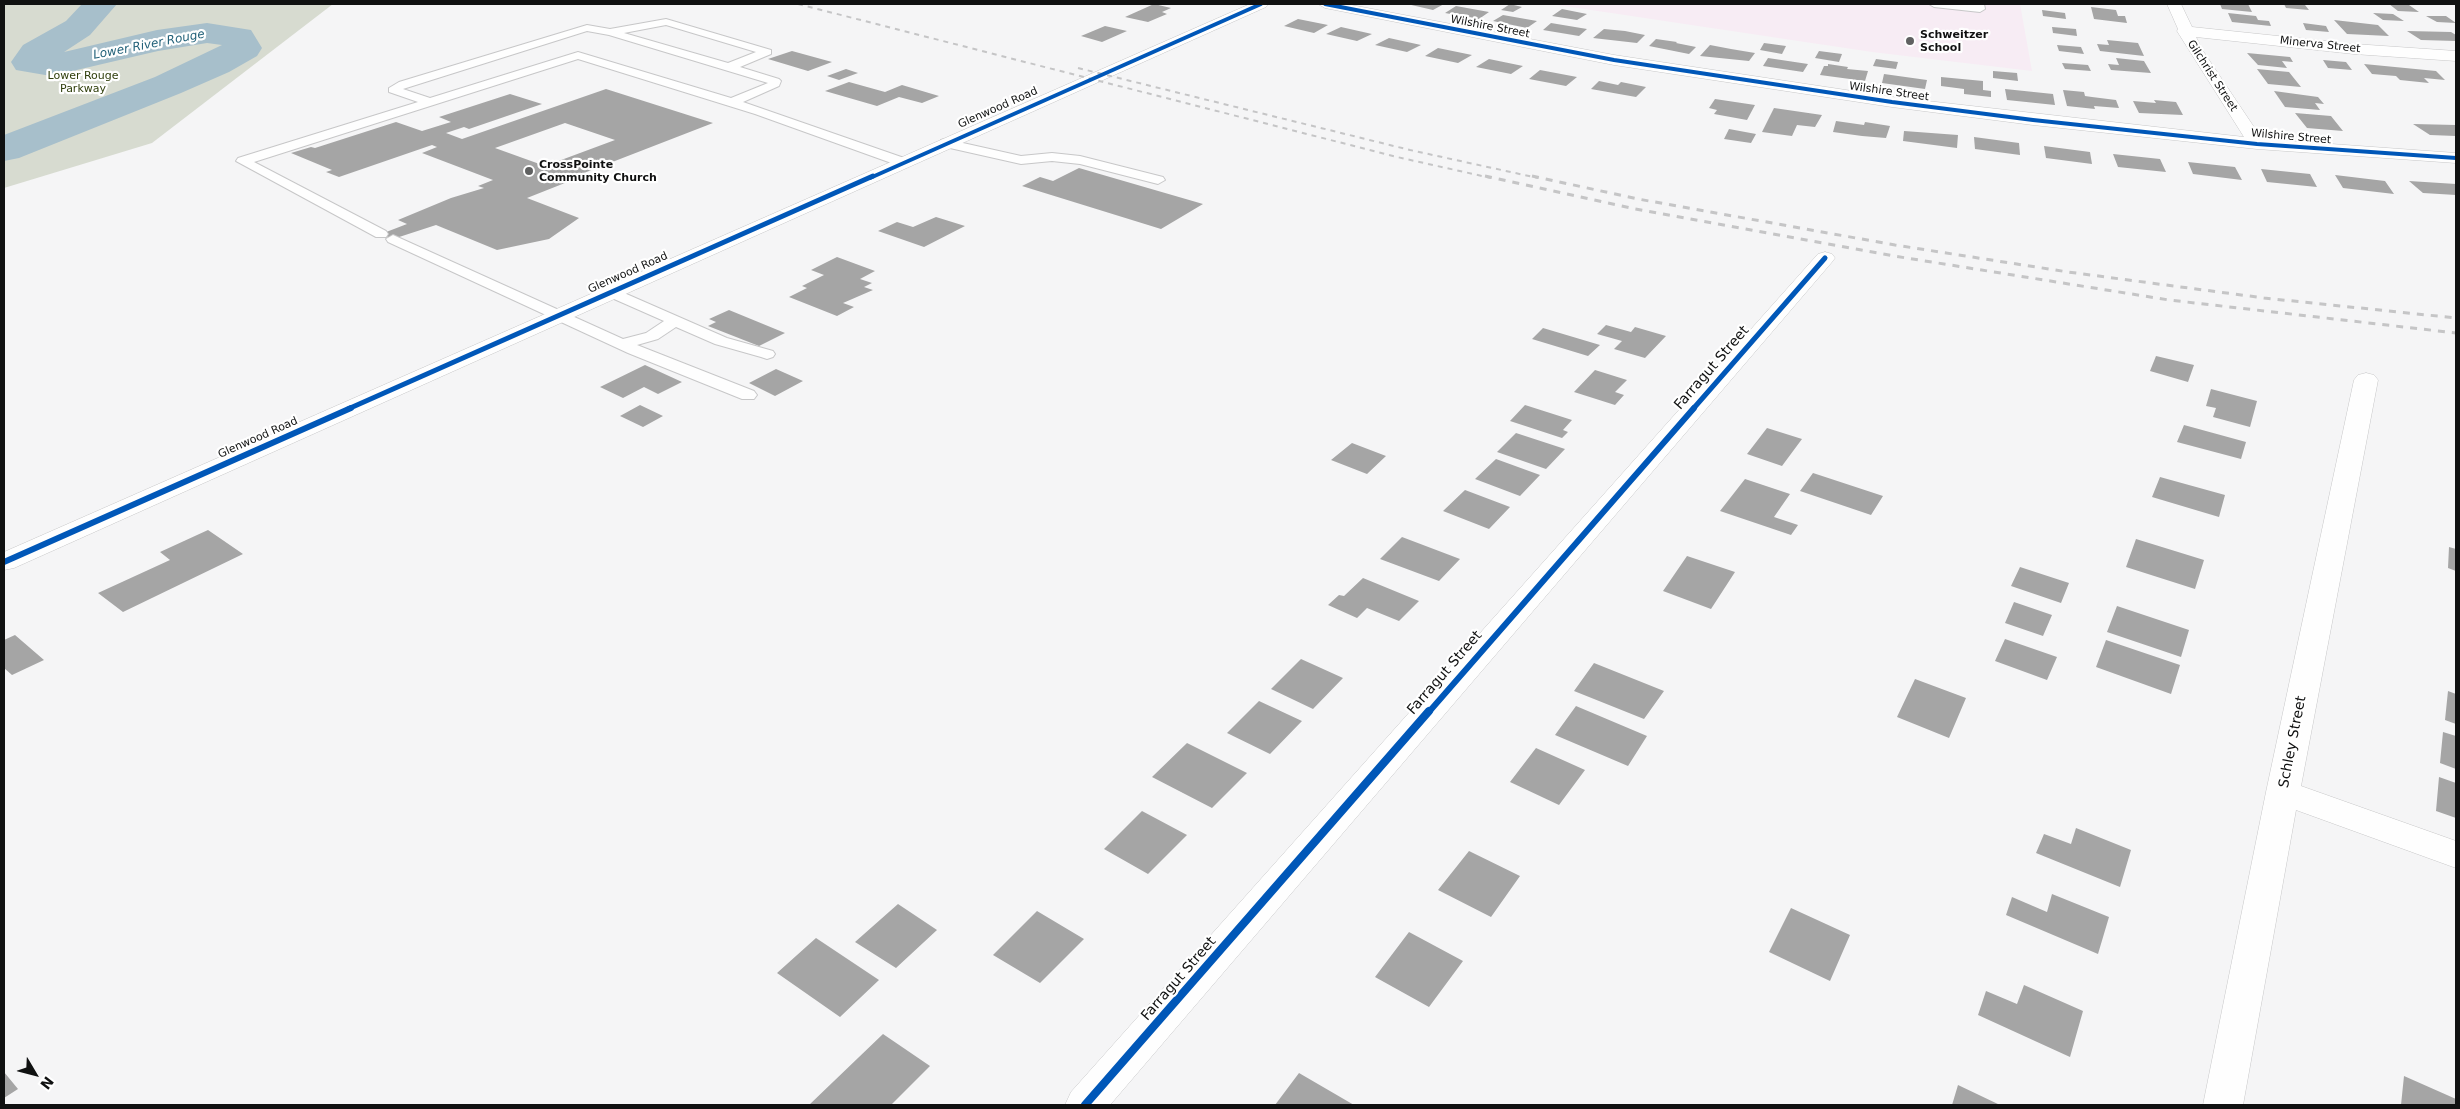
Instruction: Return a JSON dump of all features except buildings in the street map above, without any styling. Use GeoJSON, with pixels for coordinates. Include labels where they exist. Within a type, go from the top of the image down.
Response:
{"type":"FeatureCollection","features":[{"type":"Feature","properties":{"kind":"street","name":"Glenwood Road"},"geometry":{"type":"LineString","coordinates":[[4,562],[1261,4]]}},
{"type":"Feature","properties":{"kind":"street","name":"Wilshire Street"},"geometry":{"type":"LineString","coordinates":[[1325,4],[1518,43],[1765,84],[1978,114],[2257,144],[2456,158]]}},
{"type":"Feature","properties":{"kind":"street","name":"Gilchrist Street"},"geometry":{"type":"LineString","coordinates":[[2174,4],[2184,31],[2206,69],[2257,144]]}},
{"type":"Feature","properties":{"kind":"street","name":"Minerva Street"},"geometry":{"type":"LineString","coordinates":[[2184,31],[2372,50],[2456,56]]}},
{"type":"Feature","properties":{"kind":"street","name":"Farragut Street"},"geometry":{"type":"LineString","coordinates":[[1085,1105],[1824,258]]}},
{"type":"Feature","properties":{"kind":"street","name":"Schley Street"},"geometry":{"type":"LineString","coordinates":[[2223,1105],[2283,792],[2366,380]]}},
{"type":"Feature","properties":{"kind":"street"},"geometry":{"type":"LineString","coordinates":[[2283,792],[2456,855]]}},
{"type":"Feature","properties":{"kind":"lane"},"geometry":{"type":"LineString","coordinates":[[1934,4],[1980,9],[1979,4]]}},
{"type":"Feature","properties":{"kind":"lane"},"geometry":{"type":"LineString","coordinates":[[610,32],[666,22],[768,52],[729,67]]}},
{"type":"Feature","properties":{"kind":"lane"},"geometry":{"type":"LineString","coordinates":[[430,102],[393,90],[403,84],[587,28],[610,32],[775,81],[773,86],[732,102]]}},
{"type":"Feature","properties":{"kind":"lane"},"geometry":{"type":"LineString","coordinates":[[748,395],[689,373],[622,344],[387,236],[242,162],[578,55],[732,102],[902,162]]}},
{"type":"Feature","properties":{"kind":"lane"},"geometry":{"type":"LineString","coordinates":[[945,143],[1021,160],[1052,157],[1080,160],[1158,180]]}},
{"type":"Feature","properties":{"kind":"lane"},"geometry":{"type":"LineString","coordinates":[[610,292],[738,347],[767,354]]}},
{"type":"Feature","properties":{"kind":"lane"},"geometry":{"type":"LineString","coordinates":[[622,344],[652,336],[662,331],[675,320]]}},
{"type":"Feature","properties":{"kind":"shaded area","name":"Schweitzer School"},"geometry":{"type":"Polygon","coordinates":[[[1551,4],[2020,4],[2032,71],[1872,52],[1551,4]]]}},
{"type":"Feature","properties":{"kind":"green space","name":"Lower Rouge Parkway"},"geometry":{"type":"Polygon","coordinates":[[[4,4],[333,4],[152,143],[4,188],[4,4]]]}},
{"type":"Feature","properties":{"kind":"waterway","name":"Lower River Rouge"},"geometry":{"type":"LineString","coordinates":[[4,149],[168,85],[216,64],[244,48],[239,37],[207,33],[157,41],[98,56],[51,65],[29,62],[36,53],[78,28],[100,4]]}},
{"type":"Feature","properties":{"kind":"railway"},"geometry":{"type":"LineString","coordinates":[[798,4],[1397,157],[1491,178]]}},
{"type":"Feature","properties":{"kind":"railway"},"geometry":{"type":"LineString","coordinates":[[1078,68],[1410,150],[1538,178]]}},
{"type":"Feature","properties":{"kind":"railway"},"geometry":{"type":"LineString","coordinates":[[1485,176],[1635,209],[1894,256],[2169,300],[2456,333]]}},
{"type":"Feature","properties":{"kind":"railway"},"geometry":{"type":"LineString","coordinates":[[1532,176],[1638,199],[1895,245],[2068,272],[2264,298],[2456,318]]}},
{"type":"Feature","properties":{"kind":"cycle path"},"geometry":{"type":"LineString","coordinates":[[4,562],[1261,4]]}},
{"type":"Feature","properties":{"kind":"cycle path"},"geometry":{"type":"LineString","coordinates":[[1325,4],[1614,60],[1892,102],[2033,120],[2257,144],[2456,158]]}},
{"type":"Feature","properties":{"kind":"cycle path"},"geometry":{"type":"LineString","coordinates":[[1085,1105],[1825,258]]}},
{"type":"Feature","properties":{"kind":"place","name":"Schweitzer School"},"geometry":{"type":"Point","coordinates":[1910,41]}},
{"type":"Feature","properties":{"kind":"place","name":"CrossPointe Community Church"},"geometry":{"type":"Point","coordinates":[529,171]}}]}
